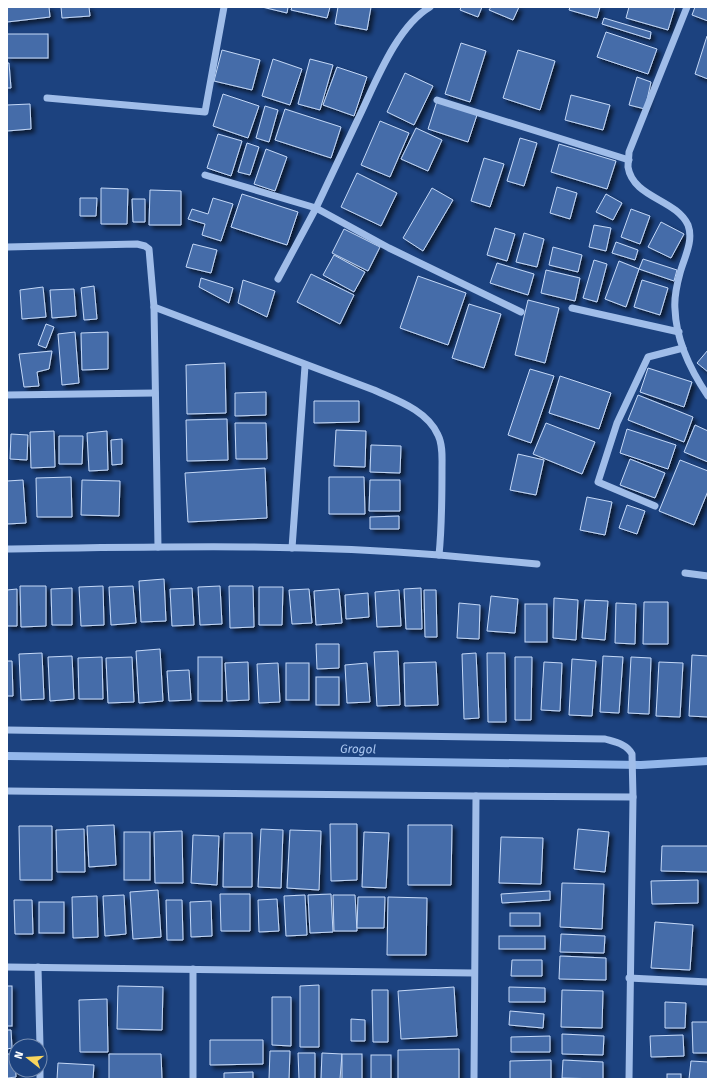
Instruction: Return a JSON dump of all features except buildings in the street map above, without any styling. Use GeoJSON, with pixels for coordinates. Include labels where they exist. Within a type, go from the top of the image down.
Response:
{"type":"FeatureCollection","features":[{"type":"Feature","properties":{"kind":"street"},"geometry":{"type":"LineString","coordinates":[[46,98],[205,112],[224,7]]}},
{"type":"Feature","properties":{"kind":"street"},"geometry":{"type":"LineString","coordinates":[[278,279],[316,208],[381,70],[408,27],[419,14],[430,7]]}},
{"type":"Feature","properties":{"kind":"street"},"geometry":{"type":"LineString","coordinates":[[686,7],[629,152],[628,166],[632,179],[641,188],[681,216],[688,226],[690,234],[688,248],[680,273],[675,309],[683,348],[690,366],[708,396]]}},
{"type":"Feature","properties":{"kind":"street"},"geometry":{"type":"LineString","coordinates":[[437,100],[629,160]]}},
{"type":"Feature","properties":{"kind":"street"},"geometry":{"type":"LineString","coordinates":[[205,175],[316,208],[389,248],[521,312]]}},
{"type":"Feature","properties":{"kind":"street"},"geometry":{"type":"LineString","coordinates":[[7,247],[137,244],[145,246],[149,249],[151,254],[154,307],[158,547]]}},
{"type":"Feature","properties":{"kind":"street"},"geometry":{"type":"LineString","coordinates":[[154,307],[401,402],[418,412],[430,423],[438,435],[441,448],[442,507],[439,555]]}},
{"type":"Feature","properties":{"kind":"street"},"geometry":{"type":"LineString","coordinates":[[572,308],[679,332]]}},
{"type":"Feature","properties":{"kind":"street"},"geometry":{"type":"LineString","coordinates":[[655,506],[598,482],[618,423],[648,357],[683,348]]}},
{"type":"Feature","properties":{"kind":"street"},"geometry":{"type":"LineString","coordinates":[[292,548],[305,366]]}},
{"type":"Feature","properties":{"kind":"street"},"geometry":{"type":"LineString","coordinates":[[7,395],[155,394]]}},
{"type":"Feature","properties":{"kind":"street"},"geometry":{"type":"LineString","coordinates":[[7,549],[158,547],[292,548],[439,555],[537,564]]}},
{"type":"Feature","properties":{"kind":"street"},"geometry":{"type":"LineString","coordinates":[[685,573],[708,576]]}},
{"type":"Feature","properties":{"kind":"street"},"geometry":{"type":"LineString","coordinates":[[7,730],[605,739],[626,746],[630,750],[634,769],[629,978],[629,1079]]}},
{"type":"Feature","properties":{"kind":"street"},"geometry":{"type":"LineString","coordinates":[[7,791],[633,797]]}},
{"type":"Feature","properties":{"kind":"street"},"geometry":{"type":"LineString","coordinates":[[474,1079],[476,796]]}},
{"type":"Feature","properties":{"kind":"street"},"geometry":{"type":"LineString","coordinates":[[7,967],[474,973]]}},
{"type":"Feature","properties":{"kind":"street"},"geometry":{"type":"LineString","coordinates":[[38,967],[40,1038]]}},
{"type":"Feature","properties":{"kind":"street"},"geometry":{"type":"LineString","coordinates":[[192,1079],[193,969]]}},
{"type":"Feature","properties":{"kind":"street"},"geometry":{"type":"LineString","coordinates":[[629,978],[708,982]]}},
{"type":"Feature","properties":{"kind":"waterway","name":"Grogol"},"geometry":{"type":"LineString","coordinates":[[7,756],[641,765],[708,761]]}}]}
